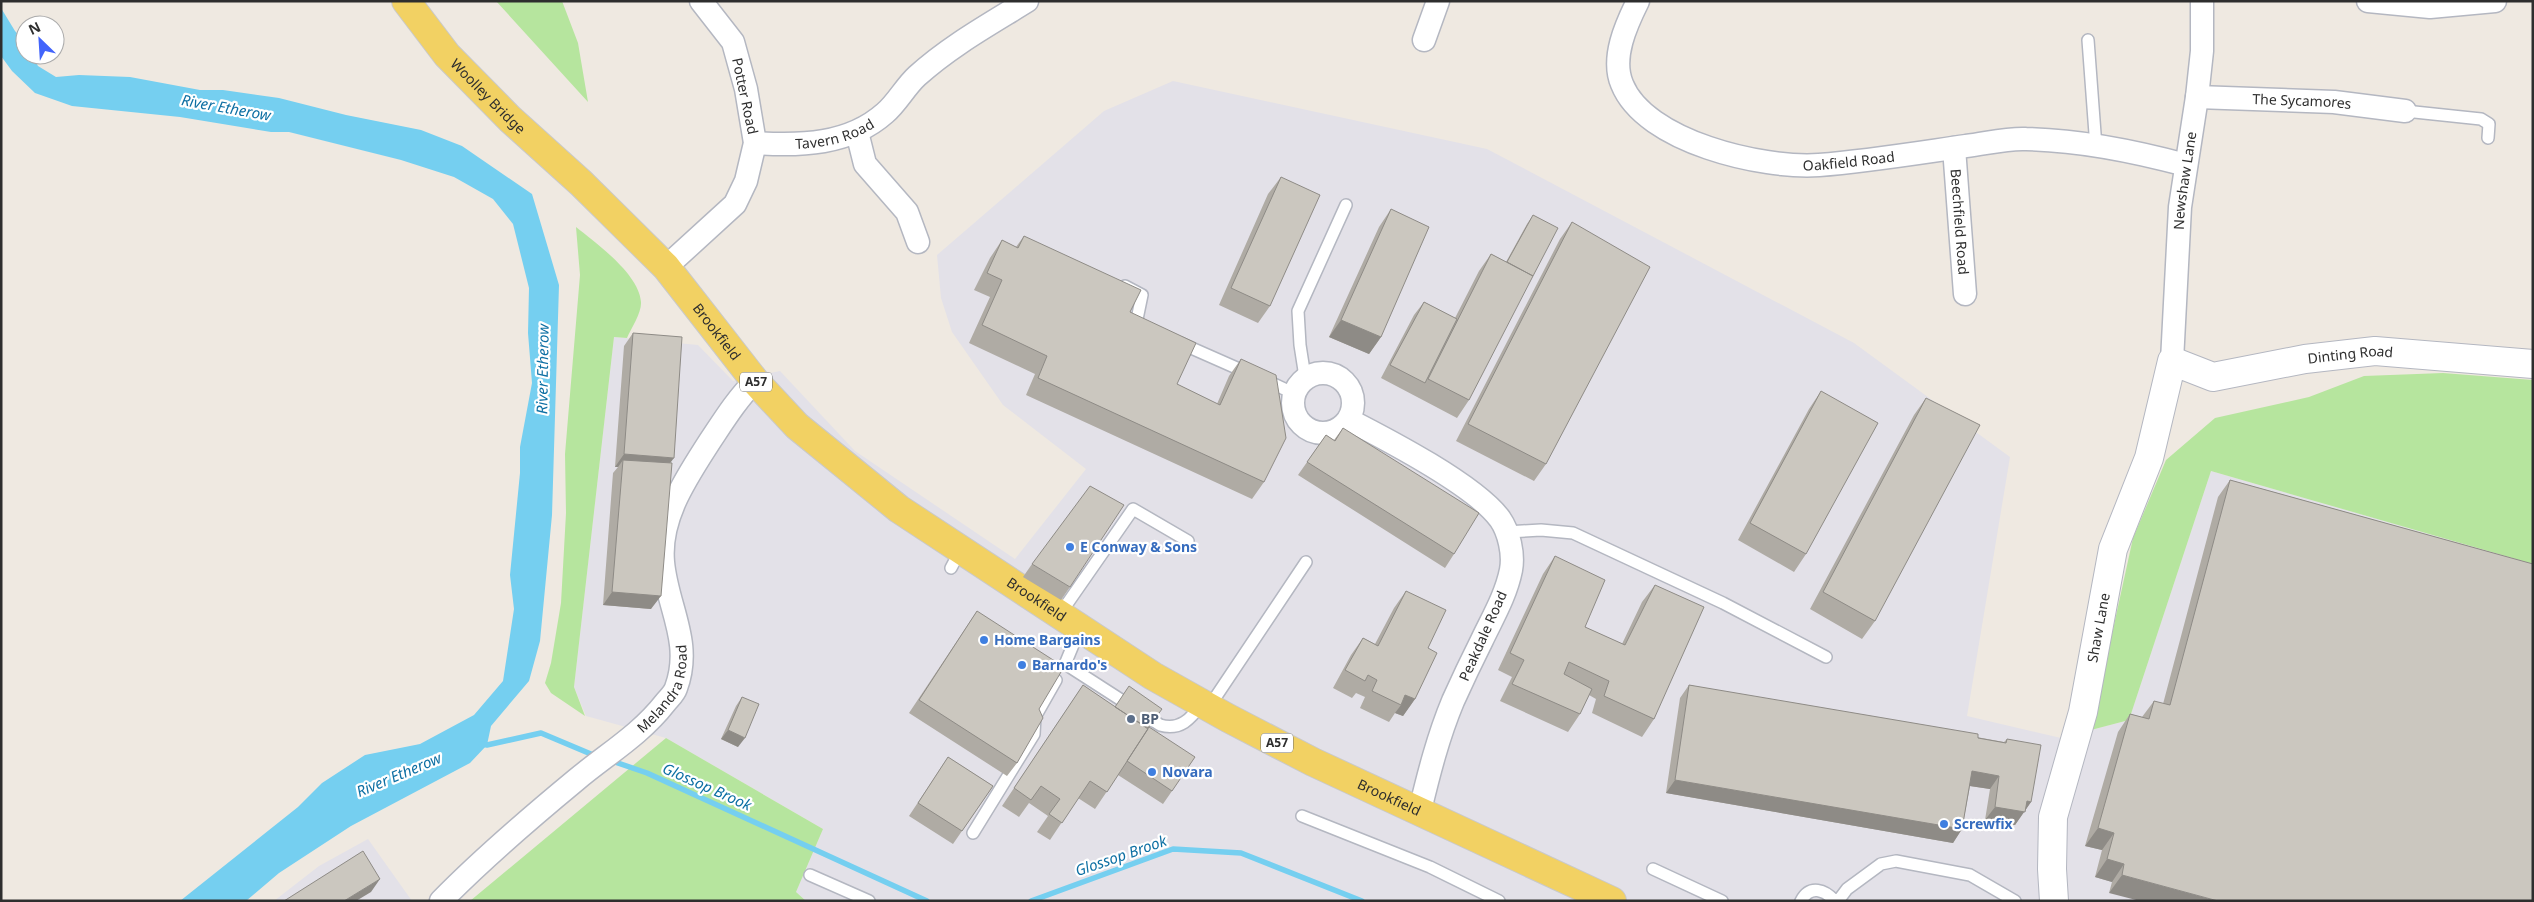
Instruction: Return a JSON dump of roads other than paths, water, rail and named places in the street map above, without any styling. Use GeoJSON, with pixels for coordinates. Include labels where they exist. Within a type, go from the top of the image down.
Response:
{"type":"FeatureCollection","features":[{"type":"Feature","properties":{"kind":"main road","name":"Woolley Bridge"},"geometry":{"type":"LineString","coordinates":[[406,1],[454,61],[510,120],[581,183]]}},
{"type":"Feature","properties":{"kind":"main road","name":"Brookfield"},"geometry":{"type":"LineString","coordinates":[[581,183],[666,266],[755,381],[797,426],[846,468],[899,509],[956,559],[1070,621],[1153,676],[1314,762],[1612,901]]}},
{"type":"Feature","properties":{"kind":"street","name":"Potter Road"},"geometry":{"type":"LineString","coordinates":[[700,1],[733,42],[746,90],[755,143]]}},
{"type":"Feature","properties":{"kind":"street","name":"Tavern Road"},"geometry":{"type":"LineString","coordinates":[[755,143],[788,145],[831,140],[857,132],[885,113],[916,77],[959,44],[1027,1]]}},
{"type":"Feature","properties":{"kind":"street"},"geometry":{"type":"LineString","coordinates":[[1424,40],[1438,1]]}},
{"type":"Feature","properties":{"kind":"street","name":"Oakfield Road"},"geometry":{"type":"LineString","coordinates":[[1638,1],[1621,42],[1619,63],[1622,84],[1634,104],[1653,121],[1682,138],[1754,161],[1818,165],[2024,139],[2137,152],[2186,165]]}},
{"type":"Feature","properties":{"kind":"street","name":"Newshaw Lane"},"geometry":{"type":"LineString","coordinates":[[2172,361],[2180,207],[2202,52],[2202,1]]}},
{"type":"Feature","properties":{"kind":"street"},"geometry":{"type":"LineString","coordinates":[[2368,1],[2430,7],[2495,1]]}},
{"type":"Feature","properties":{"kind":"street","name":"The Sycamores"},"geometry":{"type":"LineString","coordinates":[[2197,97],[2334,102],[2405,111]]}},
{"type":"Feature","properties":{"kind":"street"},"geometry":{"type":"LineString","coordinates":[[857,132],[865,164],[907,212],[918,242]]}},
{"type":"Feature","properties":{"kind":"street"},"geometry":{"type":"LineString","coordinates":[[666,266],[735,204],[746,181],[755,143]]}},
{"type":"Feature","properties":{"kind":"street","name":"Beechfield Road"},"geometry":{"type":"LineString","coordinates":[[1954,148],[1965,294]]}},
{"type":"Feature","properties":{"kind":"street","name":"Dinting Road"},"geometry":{"type":"LineString","coordinates":[[2172,361],[2213,377],[2305,359],[2375,351],[2533,364]]}},
{"type":"Feature","properties":{"kind":"street","name":"Shaw Lane"},"geometry":{"type":"LineString","coordinates":[[2054,901],[2052,869],[2053,817],[2083,712],[2113,549],[2149,458],[2172,361]]}},
{"type":"Feature","properties":{"kind":"street"},"geometry":{"type":"LineString","coordinates":[[1323,371],[1343,379],[1354,396],[1354,407],[1349,420],[1337,431],[1316,434],[1298,422],[1292,408],[1299,385],[1323,371]]}},
{"type":"Feature","properties":{"kind":"street","name":"Melandra Road"},"geometry":{"type":"LineString","coordinates":[[441,901],[538,812],[588,770],[625,743],[655,716],[675,690],[684,660],[663,562],[665,532],[672,508],[686,479],[738,398],[755,381]]}},
{"type":"Feature","properties":{"kind":"street","name":"Peakdale Road"},"geometry":{"type":"LineString","coordinates":[[1349,420],[1391,442],[1453,480],[1483,502],[1500,519],[1507,532],[1511,550],[1511,569],[1502,601],[1484,619],[1437,742],[1420,810]]}},
{"type":"Feature","properties":{"kind":"lane"},"geometry":{"type":"LineString","coordinates":[[2088,40],[2096,147]]}},
{"type":"Feature","properties":{"kind":"lane"},"geometry":{"type":"LineString","coordinates":[[2405,111],[2480,119],[2489,124],[2488,138]]}},
{"type":"Feature","properties":{"kind":"lane"},"geometry":{"type":"LineString","coordinates":[[1172,339],[1299,385],[1300,345],[1298,311],[1346,205]]}},
{"type":"Feature","properties":{"kind":"lane"},"geometry":{"type":"LineString","coordinates":[[1116,281],[1142,295],[1136,324],[1154,332]]}},
{"type":"Feature","properties":{"kind":"lane"},"geometry":{"type":"LineString","coordinates":[[974,834],[1034,734],[1035,717],[1066,662],[1070,621],[1129,507],[1188,541]]}},
{"type":"Feature","properties":{"kind":"lane"},"geometry":{"type":"LineString","coordinates":[[1507,532],[1541,530],[1572,534],[1723,603],[1826,657]]}},
{"type":"Feature","properties":{"kind":"lane"},"geometry":{"type":"LineString","coordinates":[[1066,662],[1070,667],[1160,725],[1170,728],[1188,722],[1206,705],[1306,562]]}},
{"type":"Feature","properties":{"kind":"lane"},"geometry":{"type":"LineString","coordinates":[[1302,816],[1430,867],[1499,901]]}},
{"type":"Feature","properties":{"kind":"lane"},"geometry":{"type":"LineString","coordinates":[[1801,901],[1803,896],[1818,890],[1827,892],[1837,901],[1847,889],[1881,864],[1896,861],[1970,875],[2015,901]]}},
{"type":"Feature","properties":{"kind":"lane"},"geometry":{"type":"LineString","coordinates":[[1653,869],[1722,901]]}},
{"type":"Feature","properties":{"kind":"lane"},"geometry":{"type":"LineString","coordinates":[[810,875],[869,901]]}},
{"type":"Feature","properties":{"kind":"water","name":"River Etherow"},"geometry":{"type":"Polygon","coordinates":[[[1,8],[15,31],[15,65],[37,65],[56,77],[79,75],[130,77],[200,90],[223,90],[279,98],[346,115],[421,130],[462,146],[532,194],[559,285],[552,515],[540,641],[529,681],[491,726],[487,745],[470,763],[351,826],[279,873],[246,901],[180,901],[298,807],[322,783],[365,755],[420,744],[474,715],[503,681],[514,609],[510,575],[520,473],[520,447],[532,383],[528,333],[529,288],[513,224],[493,199],[454,177],[401,160],[289,132],[271,132],[180,117],[72,106],[35,93],[12,71],[1,56],[1,8]]]}},
{"type":"Feature","properties":{"kind":"waterway","name":"Glossop Brook"},"geometry":{"type":"LineString","coordinates":[[481,744],[487,745],[541,733],[598,757]]}},
{"type":"Feature","properties":{"kind":"waterway","name":"Glossop Brook"},"geometry":{"type":"LineString","coordinates":[[609,760],[647,773],[927,901]]}},
{"type":"Feature","properties":{"kind":"waterway","name":"Glossop Brook"},"geometry":{"type":"LineString","coordinates":[[1031,901],[1173,849],[1241,853],[1362,901]]}},
{"type":"Feature","properties":{"kind":"place","name":"E Conway & Sons"},"geometry":{"type":"Point","coordinates":[1070,547]}},
{"type":"Feature","properties":{"kind":"place","name":"Home Bargains"},"geometry":{"type":"Point","coordinates":[984,640]}},
{"type":"Feature","properties":{"kind":"place","name":"Barnardo's"},"geometry":{"type":"Point","coordinates":[1022,665]}},
{"type":"Feature","properties":{"kind":"place","name":"BP"},"geometry":{"type":"Point","coordinates":[1131,719]}},
{"type":"Feature","properties":{"kind":"place","name":"Novara"},"geometry":{"type":"Point","coordinates":[1152,772]}},
{"type":"Feature","properties":{"kind":"place","name":"Screwfix"},"geometry":{"type":"Point","coordinates":[1944,824]}}]}
